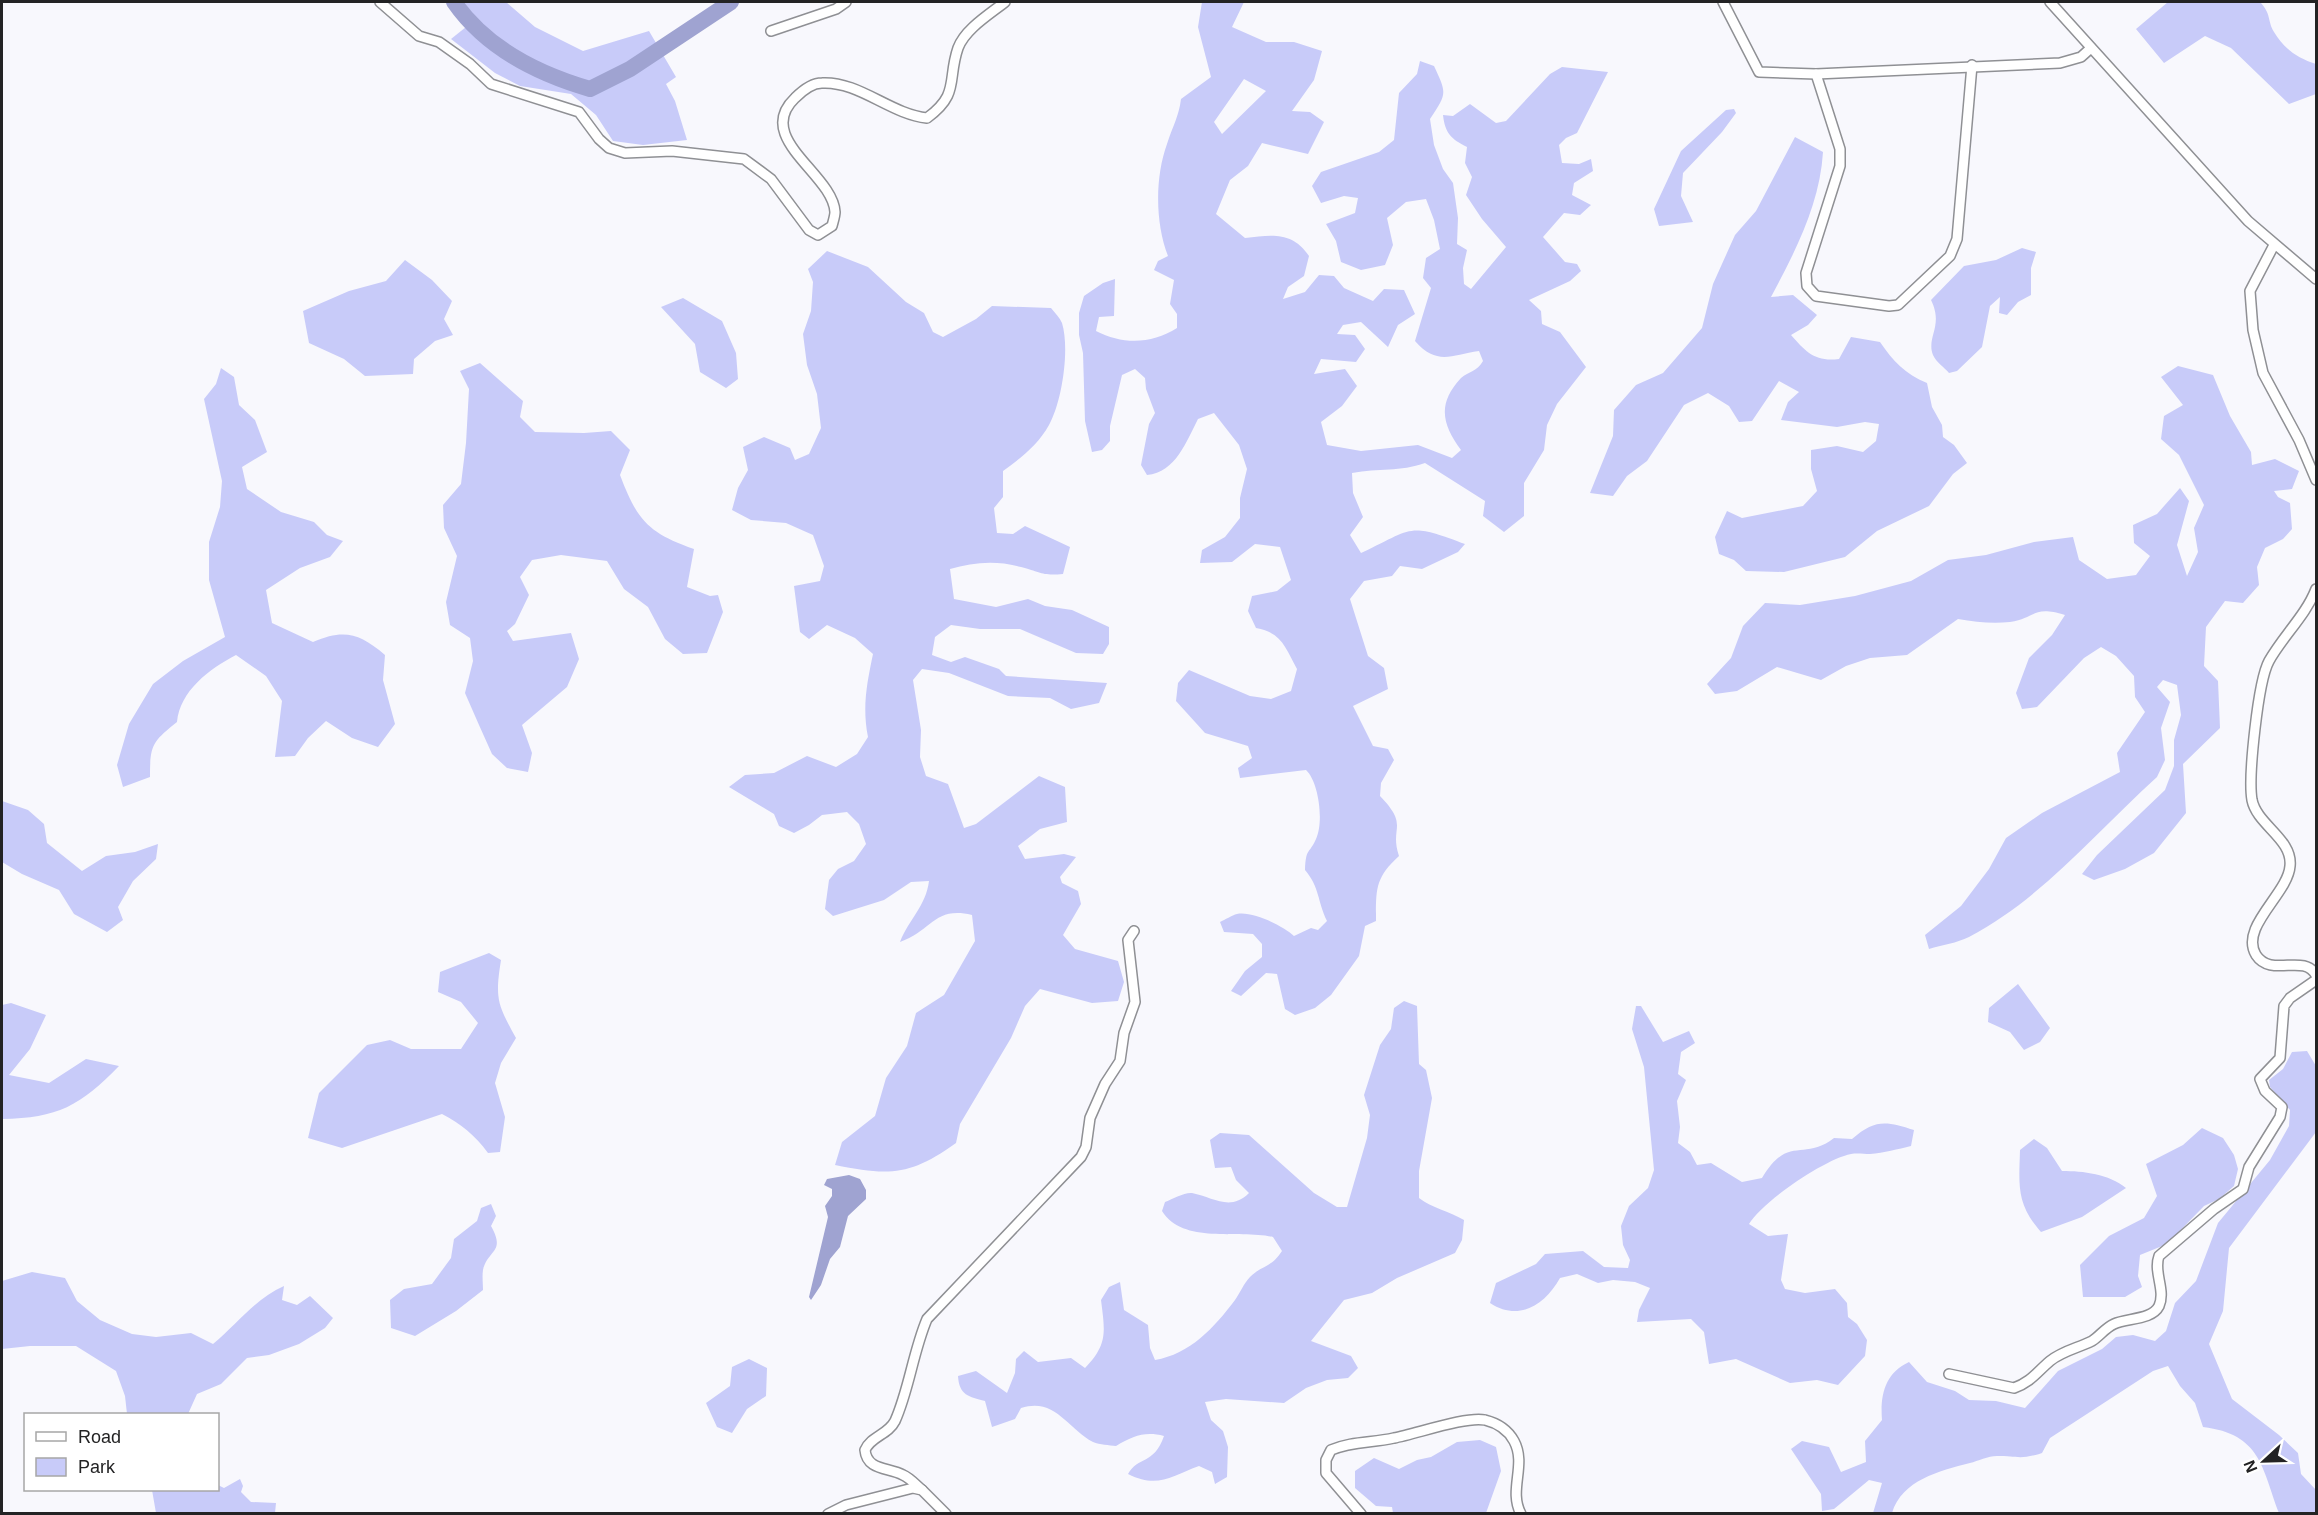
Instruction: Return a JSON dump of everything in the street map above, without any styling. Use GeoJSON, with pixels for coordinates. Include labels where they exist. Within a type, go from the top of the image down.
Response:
{"type":"FeatureCollection","features":[{"type":"Feature","properties":{"kind":"street"},"geometry":{"type":"LineString","coordinates":[[380,2],[418,36],[439,42],[470,64],[491,84],[579,112],[599,139],[609,148],[625,153],[672,151],[744,159],[771,179],[809,230],[818,235],[832,226],[835,212],[819,182],[782,129],[782,115],[790,103],[804,89],[821,82],[838,85],[909,116],[927,118],[939,109],[951,91],[958,47],[967,35],[1005,2]]}},
{"type":"Feature","properties":{"kind":"street"},"geometry":{"type":"LineString","coordinates":[[771,31],[836,9],[846,2]]}},
{"type":"Feature","properties":{"kind":"street"},"geometry":{"type":"LineString","coordinates":[[1723,2],[1759,72],[1816,74],[1972,65],[2060,63],[2081,57],[2091,48]]}},
{"type":"Feature","properties":{"kind":"street"},"geometry":{"type":"LineString","coordinates":[[2050,2],[2248,221],[2316,279]]}},
{"type":"Feature","properties":{"kind":"street"},"geometry":{"type":"LineString","coordinates":[[1816,74],[1840,149],[1840,166],[1806,273],[1807,286],[1816,296],[1889,306],[1906,299],[1943,263],[1950,256],[1957,239],[1972,65]]}},
{"type":"Feature","properties":{"kind":"street"},"geometry":{"type":"LineString","coordinates":[[2274,245],[2250,291],[2253,330],[2263,373],[2299,440],[2316,480]]}},
{"type":"Feature","properties":{"kind":"street"},"geometry":{"type":"LineString","coordinates":[[2316,589],[2267,664],[2260,686],[2256,737],[2250,772],[2253,803],[2263,823],[2287,850],[2291,863],[2288,877],[2253,932],[2252,945],[2257,957],[2268,965],[2304,965],[2313,968],[2316,975]]}},
{"type":"Feature","properties":{"kind":"street"},"geometry":{"type":"LineString","coordinates":[[946,1514],[903,1474],[873,1465],[868,1460],[865,1450],[873,1439],[886,1431],[896,1420],[915,1349],[927,1319],[1081,1157],[1086,1147],[1090,1118],[1105,1084],[1120,1061],[1124,1033],[1135,1002],[1128,940],[1134,931]]}},
{"type":"Feature","properties":{"kind":"street"},"geometry":{"type":"LineString","coordinates":[[1949,1374],[2014,1388],[2030,1380],[2050,1361],[2092,1340],[2110,1326],[2123,1320],[2150,1314],[2158,1308],[2161,1298],[2156,1264],[2160,1256],[2214,1209],[2243,1189],[2249,1167],[2280,1117],[2282,1107],[2265,1091],[2260,1079],[2280,1058],[2284,1006],[2290,998],[2316,980]]}},
{"type":"Feature","properties":{"kind":"street"},"geometry":{"type":"LineString","coordinates":[[1361,1514],[1326,1473],[1326,1460],[1330,1450],[1345,1444],[1392,1439],[1483,1419],[1501,1426],[1514,1441],[1519,1461],[1515,1493],[1521,1514]]}},
{"type":"Feature","properties":{"kind":"street"},"geometry":{"type":"LineString","coordinates":[[828,1514],[846,1505],[913,1488],[922,1490]]}},
{"type":"Feature","properties":{"kind":"green space"},"geometry":{"type":"Polygon","coordinates":[[[464,2],[506,2],[535,27],[583,51],[649,31],[676,77],[666,84],[675,101],[687,140],[643,145],[613,141],[596,115],[571,94],[520,86],[495,73],[451,39],[476,19],[464,2]]]}},
{"type":"Feature","properties":{"kind":"green space"},"geometry":{"type":"Polygon","coordinates":[[[1202,2],[1244,2],[1232,27],[1266,42],[1294,42],[1322,51],[1314,80],[1292,111],[1310,112],[1324,122],[1308,154],[1262,143],[1248,166],[1230,180],[1216,214],[1245,238],[1281,236],[1296,242],[1309,256],[1304,276],[1288,287],[1283,299],[1305,292],[1319,275],[1334,276],[1344,288],[1373,301],[1384,289],[1404,290],[1415,314],[1398,325],[1388,347],[1361,322],[1343,325],[1337,334],[1355,335],[1365,349],[1356,362],[1321,359],[1314,374],[1345,369],[1357,386],[1342,406],[1321,422],[1327,445],[1361,451],[1418,445],[1452,458],[1461,450],[1446,423],[1445,405],[1453,387],[1483,361],[1479,351],[1445,357],[1438,356],[1430,354],[1415,341],[1431,288],[1423,278],[1426,258],[1440,249],[1434,220],[1426,199],[1406,202],[1387,218],[1393,245],[1385,265],[1361,270],[1341,262],[1336,241],[1326,224],[1355,213],[1358,198],[1344,196],[1321,203],[1312,186],[1321,172],[1379,152],[1394,140],[1399,93],[1417,74],[1420,61],[1434,66],[1443,93],[1440,104],[1430,119],[1434,145],[1443,169],[1453,183],[1458,218],[1457,244],[1467,250],[1463,268],[1464,284],[1471,289],[1506,247],[1482,219],[1466,195],[1472,177],[1465,163],[1467,147],[1450,135],[1443,115],[1453,116],[1470,104],[1496,123],[1506,121],[1550,74],[1562,67],[1608,72],[1577,133],[1566,138],[1559,145],[1562,163],[1579,164],[1591,159],[1593,171],[1574,183],[1572,195],[1591,205],[1580,215],[1564,213],[1543,237],[1565,262],[1577,264],[1581,271],[1570,281],[1529,300],[1541,311],[1542,324],[1560,332],[1586,367],[1557,404],[1547,425],[1544,450],[1524,483],[1524,516],[1504,532],[1483,516],[1485,501],[1425,463],[1407,468],[1352,473],[1353,493],[1363,517],[1350,535],[1361,553],[1411,531],[1432,533],[1465,544],[1458,552],[1422,569],[1400,566],[1392,576],[1364,581],[1350,599],[1368,656],[1384,668],[1388,689],[1353,706],[1373,746],[1388,749],[1394,760],[1381,783],[1380,796],[1389,806],[1397,821],[1396,838],[1399,856],[1385,871],[1378,885],[1376,921],[1365,926],[1359,956],[1331,995],[1315,1008],[1295,1015],[1285,1009],[1277,974],[1266,973],[1241,996],[1231,991],[1245,971],[1262,957],[1262,944],[1253,934],[1224,932],[1220,922],[1237,914],[1251,915],[1275,924],[1294,936],[1311,928],[1318,930],[1327,921],[1316,889],[1305,870],[1307,854],[1316,839],[1320,823],[1319,803],[1314,783],[1306,770],[1240,778],[1238,768],[1252,758],[1248,746],[1205,733],[1176,701],[1178,683],[1189,670],[1250,696],[1271,699],[1291,691],[1297,669],[1289,654],[1282,642],[1272,633],[1256,628],[1248,611],[1252,596],[1277,591],[1291,580],[1280,547],[1255,544],[1232,562],[1200,563],[1202,550],[1225,537],[1240,518],[1240,498],[1247,469],[1239,445],[1214,413],[1198,419],[1173,462],[1157,473],[1147,475],[1141,465],[1149,424],[1155,413],[1146,389],[1145,378],[1135,369],[1122,375],[1110,426],[1110,441],[1102,450],[1092,452],[1085,421],[1083,353],[1079,335],[1079,313],[1084,296],[1103,283],[1115,279],[1114,316],[1099,317],[1096,331],[1106,336],[1137,341],[1148,340],[1177,328],[1177,314],[1170,304],[1174,280],[1154,270],[1158,261],[1168,256],[1159,215],[1159,185],[1163,157],[1181,99],[1211,77],[1198,27],[1202,2]],[[1244,79],[1214,122],[1222,134],[1266,91],[1244,79]]]}},
{"type":"Feature","properties":{"kind":"green space"},"geometry":{"type":"Polygon","coordinates":[[[2168,2],[2260,2],[2266,10],[2274,32],[2283,44],[2298,56],[2316,64],[2316,94],[2289,104],[2231,48],[2205,36],[2164,63],[2136,29],[2168,2]]]}},
{"type":"Feature","properties":{"kind":"green space"},"geometry":{"type":"Polygon","coordinates":[[[1734,109],[1736,113],[1722,132],[1683,173],[1681,196],[1693,222],[1659,226],[1654,209],[1681,151],[1726,110],[1734,109]]]}},
{"type":"Feature","properties":{"kind":"green space"},"geometry":{"type":"Polygon","coordinates":[[[1795,137],[1823,152],[1812,209],[1789,263],[1771,297],[1793,295],[1817,315],[1808,325],[1791,335],[1812,354],[1831,360],[1839,359],[1851,337],[1880,342],[1900,366],[1927,383],[1932,407],[1942,425],[1943,437],[1954,445],[1967,463],[1953,474],[1929,506],[1877,531],[1845,557],[1784,572],[1746,571],[1734,560],[1719,554],[1715,537],[1727,511],[1742,518],[1803,506],[1817,491],[1811,469],[1811,450],[1837,446],[1863,452],[1876,441],[1879,424],[1865,422],[1837,427],[1781,420],[1788,402],[1799,392],[1779,381],[1752,421],[1739,422],[1729,406],[1708,393],[1684,405],[1647,461],[1627,476],[1613,496],[1590,493],[1613,436],[1614,410],[1636,385],[1663,373],[1702,328],[1713,284],[1735,235],[1756,211],[1795,137]]]}},
{"type":"Feature","properties":{"kind":"green space"},"geometry":{"type":"Polygon","coordinates":[[[2022,248],[2036,252],[2031,268],[2031,295],[2018,302],[2007,315],[1999,313],[2000,297],[1990,306],[1982,347],[1957,371],[1949,373],[1938,362],[1931,349],[1936,317],[1931,300],[1964,266],[1996,260],[2022,248]]]}},
{"type":"Feature","properties":{"kind":"green space"},"geometry":{"type":"Polygon","coordinates":[[[827,251],[868,267],[906,302],[924,313],[933,332],[943,337],[976,319],[992,306],[1051,308],[1059,317],[1064,334],[1065,361],[1054,415],[1045,432],[1034,445],[1003,471],[1003,497],[994,508],[997,533],[1013,534],[1025,526],[1070,547],[1063,574],[1045,574],[1012,565],[976,563],[950,569],[954,599],[996,607],[1028,599],[1045,606],[1072,610],[1109,627],[1109,644],[1103,654],[1076,653],[1020,629],[980,629],[951,625],[935,637],[932,655],[951,662],[965,657],[999,669],[1006,676],[1107,683],[1099,703],[1071,709],[1050,698],[1008,696],[949,673],[922,669],[913,680],[921,730],[920,757],[926,776],[948,784],[964,828],[976,824],[1039,776],[1065,787],[1067,822],[1040,829],[1018,846],[1025,859],[1064,854],[1076,857],[1060,877],[1062,883],[1078,891],[1081,904],[1063,935],[1075,949],[1118,961],[1124,982],[1118,1001],[1092,1003],[1040,989],[1025,1006],[1011,1038],[960,1124],[956,1143],[925,1162],[885,1172],[835,1165],[842,1142],[875,1116],[886,1078],[907,1046],[916,1013],[944,995],[975,941],[972,915],[959,913],[941,917],[900,942],[921,905],[929,881],[911,882],[884,900],[833,916],[825,909],[829,880],[838,869],[854,861],[866,844],[859,824],[847,812],[822,815],[794,833],[779,826],[774,814],[729,787],[745,775],[774,773],[807,756],[836,767],[857,754],[868,737],[865,705],[873,654],[855,638],[827,625],[809,639],[800,632],[794,586],[820,581],[824,566],[813,535],[786,523],[751,520],[732,510],[738,488],[748,470],[743,447],[764,437],[790,448],[795,460],[809,454],[821,428],[817,394],[807,365],[803,334],[811,311],[813,282],[808,269],[827,251]]]}},
{"type":"Feature","properties":{"kind":"green space"},"geometry":{"type":"Polygon","coordinates":[[[405,260],[432,280],[452,301],[444,319],[453,335],[435,341],[414,359],[413,374],[365,376],[344,359],[309,343],[303,311],[349,291],[386,281],[405,260]]]}},
{"type":"Feature","properties":{"kind":"green space"},"geometry":{"type":"Polygon","coordinates":[[[683,298],[722,321],[736,353],[738,379],[726,388],[700,372],[695,344],[661,307],[683,298]]]}},
{"type":"Feature","properties":{"kind":"green space"},"geometry":{"type":"Polygon","coordinates":[[[480,363],[523,401],[520,417],[535,432],[611,431],[630,450],[620,475],[632,503],[646,523],[655,530],[665,537],[694,549],[687,587],[710,596],[718,595],[723,612],[707,653],[683,654],[665,639],[648,607],[624,589],[607,561],[561,555],[532,560],[520,577],[529,595],[515,624],[507,631],[513,641],[571,633],[579,659],[567,687],[522,725],[532,753],[528,772],[507,768],[492,754],[465,693],[473,661],[470,638],[450,625],[446,602],[457,556],[444,528],[443,505],[461,484],[466,443],[469,389],[460,371],[480,363]]]}},
{"type":"Feature","properties":{"kind":"green space"},"geometry":{"type":"Polygon","coordinates":[[[2178,366],[2213,375],[2230,416],[2251,452],[2252,465],[2275,459],[2299,471],[2292,489],[2274,491],[2278,497],[2290,503],[2292,529],[2283,539],[2265,548],[2257,567],[2259,585],[2243,603],[2225,601],[2206,627],[2204,666],[2218,681],[2220,728],[2183,764],[2186,813],[2154,853],[2125,869],[2094,880],[2082,874],[2097,855],[2165,790],[2174,766],[2174,740],[2181,715],[2177,685],[2163,680],[2157,687],[2170,702],[2161,728],[2165,760],[2157,777],[2068,863],[2021,903],[1969,937],[1929,949],[1925,935],[1961,906],[1989,869],[2006,838],[2042,813],[2120,772],[2117,753],[2145,712],[2135,697],[2134,676],[2116,656],[2101,647],[2084,658],[2037,707],[2022,709],[2016,693],[2029,658],[2052,635],[2065,615],[2046,611],[2010,622],[1958,619],[1907,655],[1870,658],[1846,666],[1821,680],[1777,667],[1737,691],[1715,694],[1707,684],[1731,658],[1743,626],[1765,603],[1800,605],[1855,596],[1911,581],[1948,560],[1986,555],[2034,542],[2073,537],[2079,560],[2107,579],[2136,575],[2150,556],[2134,543],[2133,525],[2157,514],[2180,488],[2189,501],[2177,545],[2187,576],[2198,552],[2194,528],[2204,505],[2179,455],[2161,439],[2164,416],[2183,405],[2161,377],[2178,366]]]}},
{"type":"Feature","properties":{"kind":"green space"},"geometry":{"type":"Polygon","coordinates":[[[221,368],[234,377],[239,405],[255,420],[267,452],[242,467],[247,489],[281,512],[314,522],[327,535],[343,541],[330,557],[300,568],[266,590],[272,623],[313,642],[334,635],[351,635],[367,642],[385,655],[383,680],[395,724],[378,747],[352,738],[326,721],[308,738],[295,756],[275,757],[282,701],[266,676],[236,655],[206,674],[190,691],[179,711],[177,722],[154,745],[150,777],[123,787],[117,765],[129,724],[153,684],[183,661],[225,637],[209,580],[209,542],[220,507],[222,481],[204,399],[216,384],[221,368]]]}},
{"type":"Feature","properties":{"kind":"green space"},"geometry":{"type":"Polygon","coordinates":[[[2,801],[28,810],[44,824],[47,843],[82,871],[106,856],[135,852],[158,844],[156,859],[133,881],[118,907],[123,920],[107,932],[74,914],[59,890],[22,874],[2,862],[2,801]]]}},
{"type":"Feature","properties":{"kind":"green space"},"geometry":{"type":"Polygon","coordinates":[[[489,953],[501,960],[498,983],[499,1000],[516,1038],[501,1063],[495,1083],[505,1117],[500,1152],[488,1153],[467,1130],[442,1114],[342,1148],[308,1138],[319,1093],[367,1045],[390,1040],[411,1049],[461,1049],[478,1023],[461,1002],[438,992],[440,972],[489,953]]]}},
{"type":"Feature","properties":{"kind":"green space"},"geometry":{"type":"Polygon","coordinates":[[[2018,984],[2050,1028],[2040,1042],[2024,1050],[2010,1032],[1988,1022],[1989,1008],[2018,984]]]}},
{"type":"Feature","properties":{"kind":"green space"},"geometry":{"type":"Polygon","coordinates":[[[1404,1001],[1417,1006],[1419,1064],[1426,1070],[1432,1098],[1419,1171],[1419,1198],[1464,1220],[1462,1240],[1455,1253],[1397,1278],[1372,1293],[1344,1300],[1311,1341],[1351,1356],[1358,1368],[1348,1378],[1327,1380],[1306,1388],[1284,1403],[1226,1399],[1205,1402],[1211,1420],[1223,1431],[1228,1447],[1227,1477],[1215,1484],[1212,1472],[1199,1466],[1156,1481],[1128,1474],[1132,1468],[1156,1452],[1164,1436],[1139,1435],[1116,1446],[1099,1444],[1084,1436],[1052,1410],[1033,1406],[1021,1408],[1015,1419],[992,1427],[985,1401],[966,1394],[960,1387],[958,1376],[976,1371],[1007,1393],[1015,1373],[1016,1359],[1024,1351],[1038,1362],[1071,1358],[1085,1368],[1098,1352],[1103,1337],[1101,1300],[1109,1287],[1120,1282],[1124,1310],[1148,1325],[1150,1348],[1155,1360],[1168,1357],[1190,1346],[1210,1330],[1235,1300],[1250,1277],[1278,1257],[1282,1251],[1273,1237],[1197,1232],[1171,1222],[1162,1211],[1165,1202],[1186,1194],[1192,1193],[1221,1202],[1235,1202],[1249,1193],[1236,1180],[1231,1167],[1215,1168],[1210,1140],[1220,1133],[1249,1135],[1314,1193],[1337,1207],[1347,1207],[1367,1138],[1370,1115],[1364,1095],[1380,1045],[1391,1029],[1394,1008],[1404,1001]]]}},
{"type":"Feature","properties":{"kind":"green space"},"geometry":{"type":"Polygon","coordinates":[[[11,1003],[46,1015],[30,1049],[9,1075],[49,1083],[86,1059],[119,1066],[92,1091],[67,1107],[38,1116],[2,1119],[2,1005],[11,1003]]]}},
{"type":"Feature","properties":{"kind":"green space"},"geometry":{"type":"Polygon","coordinates":[[[1636,1006],[1641,1006],[1663,1042],[1689,1031],[1695,1043],[1681,1052],[1678,1074],[1686,1080],[1677,1101],[1680,1127],[1678,1143],[1690,1152],[1697,1165],[1711,1163],[1742,1182],[1762,1178],[1771,1165],[1788,1152],[1823,1145],[1834,1138],[1852,1139],[1874,1125],[1896,1125],[1914,1130],[1911,1146],[1891,1151],[1851,1154],[1811,1172],[1767,1204],[1749,1224],[1768,1236],[1788,1234],[1781,1280],[1785,1289],[1805,1293],[1835,1289],[1847,1303],[1848,1317],[1857,1324],[1867,1340],[1865,1356],[1838,1385],[1817,1380],[1790,1383],[1736,1359],[1709,1364],[1704,1332],[1691,1319],[1637,1322],[1639,1310],[1650,1288],[1635,1282],[1613,1280],[1598,1283],[1577,1274],[1560,1278],[1554,1288],[1539,1303],[1521,1311],[1511,1311],[1490,1303],[1496,1283],[1536,1264],[1545,1254],[1583,1251],[1604,1267],[1628,1268],[1630,1260],[1623,1245],[1621,1226],[1629,1206],[1648,1188],[1654,1170],[1644,1067],[1632,1029],[1636,1006]]]}},
{"type":"Feature","properties":{"kind":"green space"},"geometry":{"type":"Polygon","coordinates":[[[2307,1051],[2316,1066],[2316,1132],[2229,1248],[2223,1311],[2209,1344],[2232,1399],[2279,1435],[2298,1453],[2301,1474],[2316,1490],[2316,1513],[2279,1513],[2263,1468],[2248,1445],[2237,1437],[2222,1431],[2203,1427],[2195,1403],[2180,1386],[2168,1366],[2153,1371],[2050,1438],[2042,1453],[2024,1457],[1990,1457],[1934,1474],[1904,1492],[1892,1513],[1873,1513],[1882,1483],[1869,1480],[1834,1509],[1822,1511],[1821,1494],[1791,1449],[1802,1441],[1829,1447],[1841,1472],[1866,1462],[1865,1441],[1882,1420],[1883,1394],[1889,1379],[1894,1372],[1909,1362],[1927,1382],[1955,1391],[1969,1400],[1996,1401],[2025,1408],[2058,1371],[2102,1349],[2116,1337],[2133,1335],[2155,1341],[2166,1331],[2175,1303],[2196,1281],[2218,1223],[2270,1160],[2289,1126],[2290,1110],[2270,1087],[2269,1080],[2283,1069],[2292,1052],[2307,1051]]]}},
{"type":"Feature","properties":{"kind":"green space"},"geometry":{"type":"Polygon","coordinates":[[[2202,1128],[2223,1138],[2234,1155],[2238,1169],[2234,1186],[2219,1199],[2204,1206],[2167,1244],[2140,1255],[2138,1276],[2142,1287],[2125,1297],[2083,1297],[2080,1265],[2109,1236],[2144,1218],[2157,1196],[2146,1164],[2183,1145],[2202,1128]]]}},
{"type":"Feature","properties":{"kind":"green space"},"geometry":{"type":"Polygon","coordinates":[[[2034,1139],[2047,1148],[2062,1171],[2096,1174],[2112,1179],[2126,1188],[2082,1217],[2041,1232],[2023,1203],[2020,1184],[2020,1150],[2034,1139]]]}},
{"type":"Feature","properties":{"kind":"green space"},"geometry":{"type":"Polygon","coordinates":[[[491,1204],[496,1216],[491,1226],[497,1241],[483,1270],[483,1290],[456,1311],[415,1336],[391,1328],[390,1300],[404,1289],[432,1284],[451,1258],[454,1239],[477,1221],[481,1208],[491,1204]]]}},
{"type":"Feature","properties":{"kind":"green space"},"geometry":{"type":"Polygon","coordinates":[[[32,1272],[65,1278],[77,1301],[100,1320],[132,1334],[156,1337],[191,1333],[213,1344],[264,1297],[284,1286],[282,1300],[297,1305],[310,1296],[333,1318],[325,1328],[299,1344],[269,1355],[247,1358],[221,1384],[197,1394],[188,1413],[127,1413],[125,1396],[116,1371],[76,1346],[30,1346],[2,1349],[2,1281],[32,1272]]]}},
{"type":"Feature","properties":{"kind":"green space"},"geometry":{"type":"Polygon","coordinates":[[[749,1359],[767,1368],[766,1396],[747,1409],[732,1433],[717,1427],[706,1403],[730,1386],[732,1367],[749,1359]]]}},
{"type":"Feature","properties":{"kind":"green space"},"geometry":{"type":"Polygon","coordinates":[[[1480,1440],[1496,1447],[1501,1471],[1486,1513],[1393,1513],[1392,1507],[1376,1506],[1355,1488],[1355,1471],[1374,1458],[1399,1469],[1417,1460],[1431,1457],[1457,1442],[1480,1440]]]}},
{"type":"Feature","properties":{"kind":"green space"},"geometry":{"type":"Polygon","coordinates":[[[240,1479],[243,1486],[241,1492],[251,1502],[276,1503],[275,1513],[156,1513],[152,1491],[219,1491],[219,1486],[224,1488],[240,1479]]]}},
{"type":"Feature","properties":{"kind":"shaded area"},"geometry":{"type":"Polygon","coordinates":[[[849,1175],[860,1179],[866,1190],[866,1199],[848,1216],[840,1247],[830,1259],[821,1285],[811,1300],[809,1297],[828,1217],[825,1206],[832,1196],[832,1189],[824,1185],[827,1179],[849,1175]]]}},
{"type":"Feature","properties":{"kind":"waterway"},"geometry":{"type":"LineString","coordinates":[[454,2],[481,33],[497,46],[551,76],[590,89],[630,69],[731,2]]}}]}
